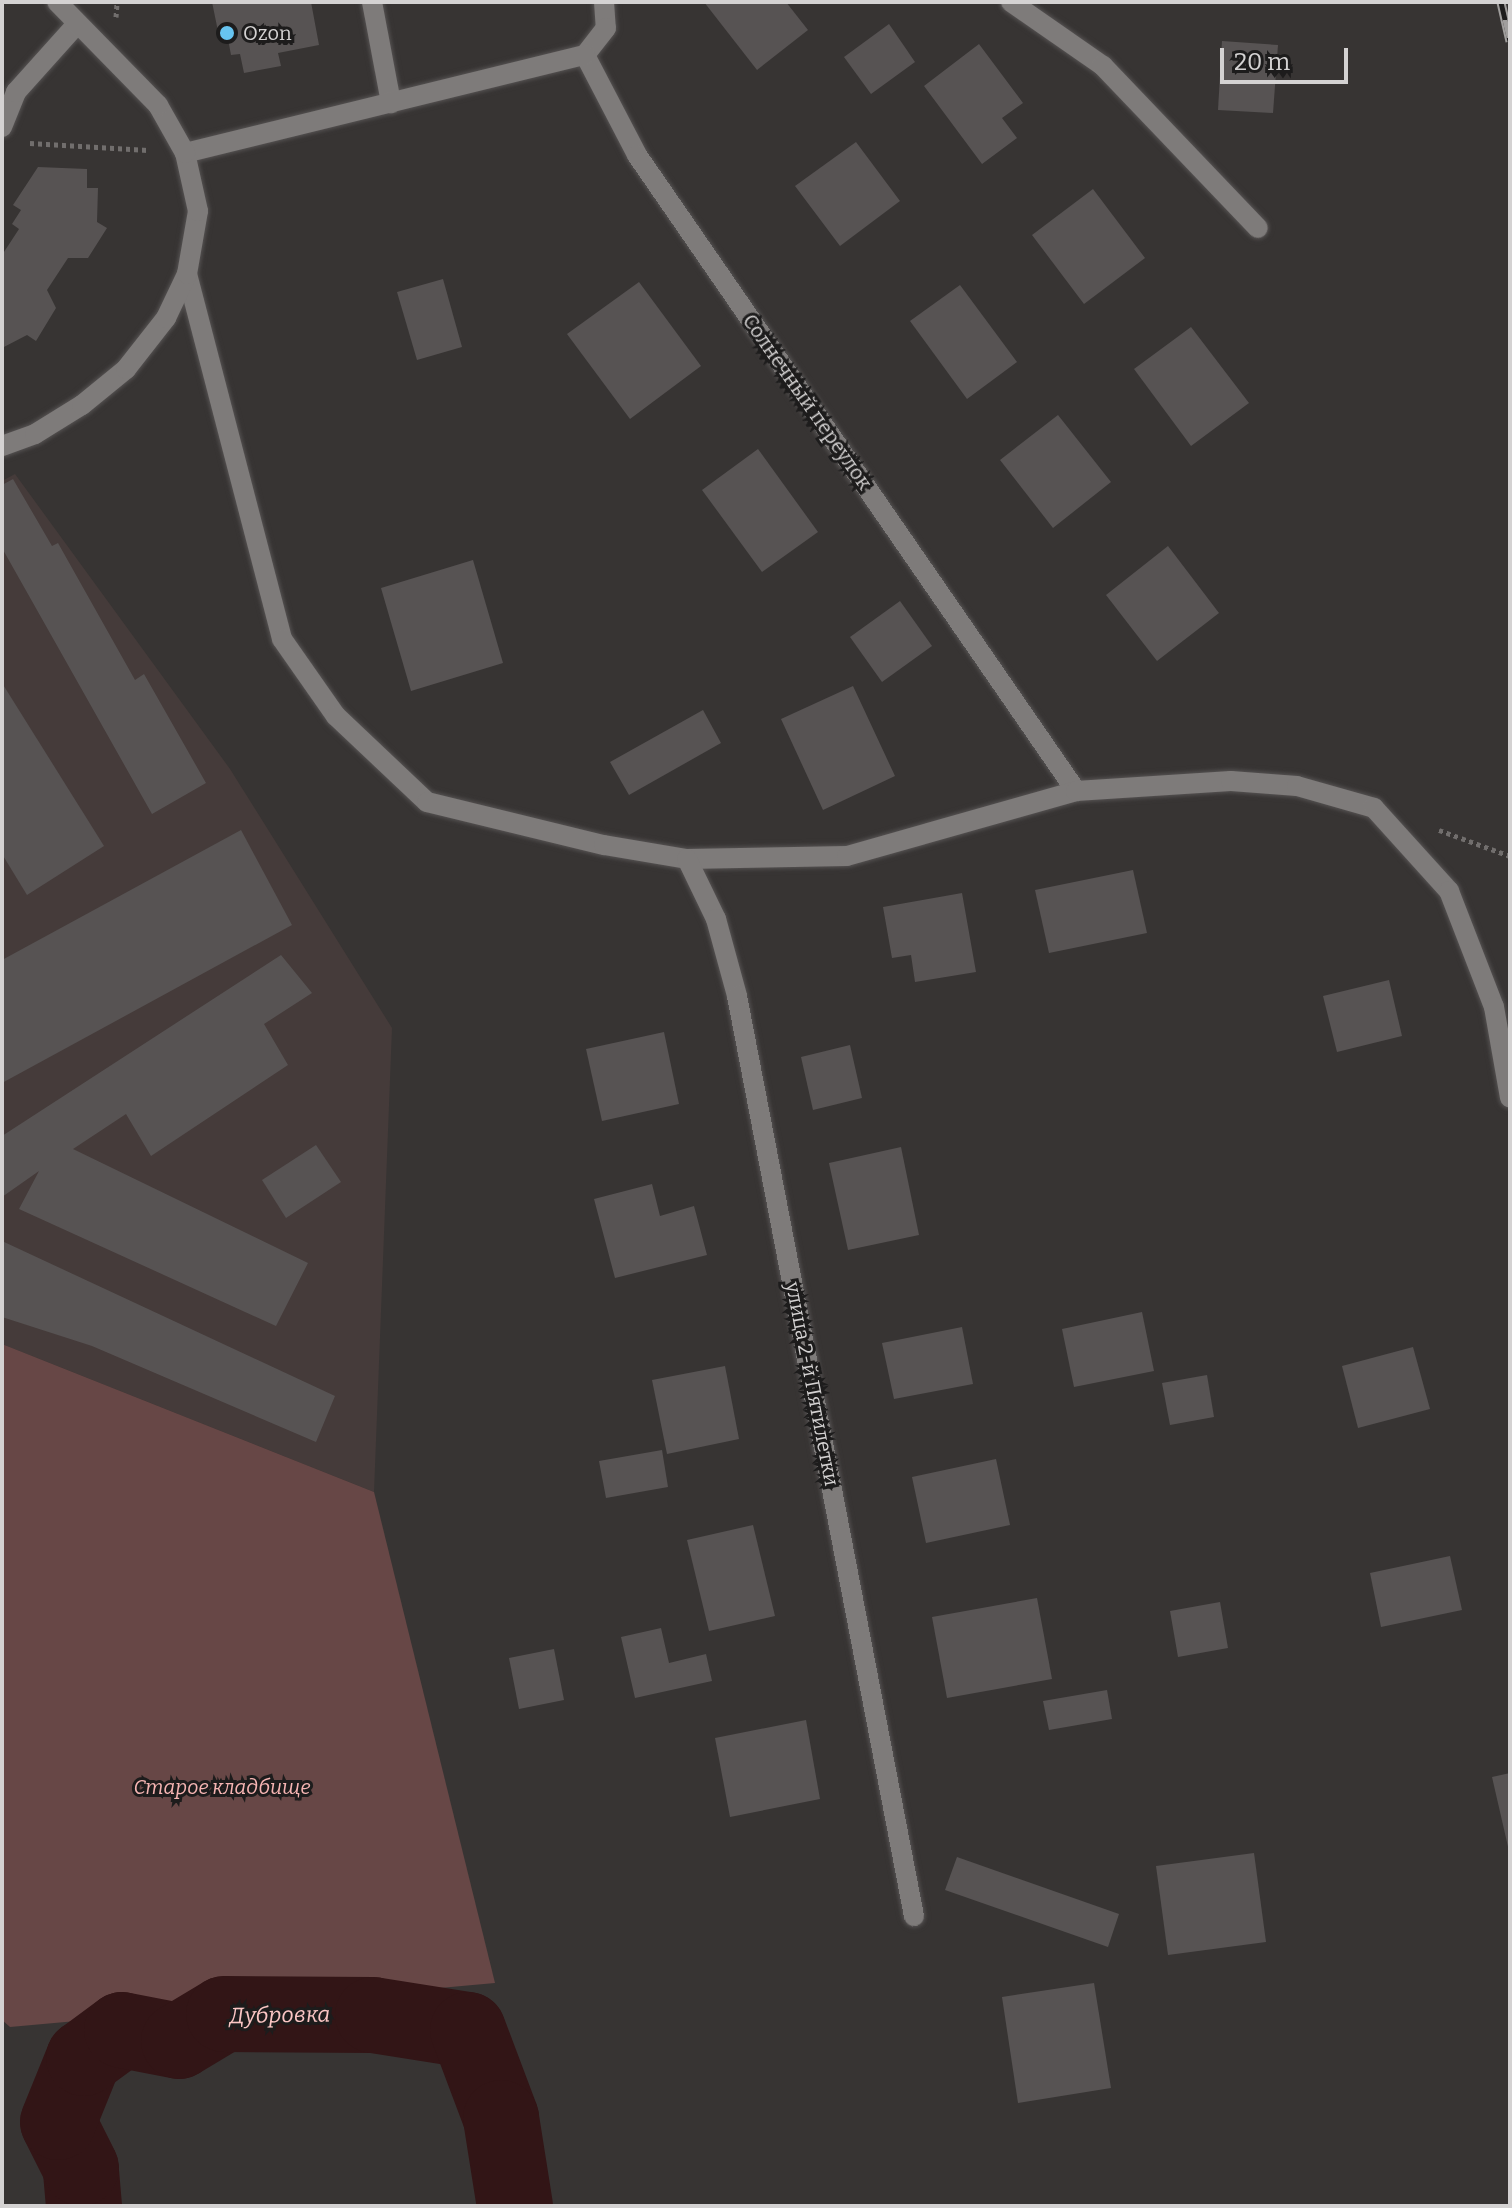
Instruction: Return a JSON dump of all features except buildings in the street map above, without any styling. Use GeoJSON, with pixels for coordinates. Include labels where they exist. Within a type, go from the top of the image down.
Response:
{"type":"FeatureCollection","features":[{"type":"Feature","properties":{"kind":"street"},"geometry":{"type":"LineString","coordinates":[[2,446],[35,434],[82,405],[126,369],[166,318],[187,274],[198,211],[185,153],[158,105],[57,2]]}},
{"type":"Feature","properties":{"kind":"street"},"geometry":{"type":"LineString","coordinates":[[372,2],[391,103]]}},
{"type":"Feature","properties":{"kind":"street"},"geometry":{"type":"LineString","coordinates":[[185,153],[585,55],[606,28],[604,2]]}},
{"type":"Feature","properties":{"kind":"street"},"geometry":{"type":"LineString","coordinates":[[1011,2],[1103,66],[1258,228]]}},
{"type":"Feature","properties":{"kind":"street"},"geometry":{"type":"LineString","coordinates":[[2,127],[9,85],[77,24]]}},
{"type":"Feature","properties":{"kind":"street","name":"Солнечный переулок"},"geometry":{"type":"LineString","coordinates":[[585,55],[637,155],[1076,791]]}},
{"type":"Feature","properties":{"kind":"street"},"geometry":{"type":"LineString","coordinates":[[187,274],[282,639],[336,716],[427,802],[604,845],[687,859],[847,856],[1076,791],[1231,781],[1297,786],[1374,808],[1449,891],[1494,1007],[1510,1098]]}},
{"type":"Feature","properties":{"kind":"street","name":"улица 2-й Пятилетки"},"geometry":{"type":"LineString","coordinates":[[687,859],[716,919],[737,996],[914,1916]]}},
{"type":"Feature","properties":{"kind":"path"},"geometry":{"type":"LineString","coordinates":[[17,142],[185,153]]}},
{"type":"Feature","properties":{"kind":"shaded area"},"geometry":{"type":"Polygon","coordinates":[[[15,474],[230,769],[392,1028],[374,1492],[2,1344],[2,481],[15,474]]]}},
{"type":"Feature","properties":{"kind":"green space","name":"Старое кладбище"},"geometry":{"type":"Polygon","coordinates":[[[2,1344],[374,1492],[495,1983],[10,2027],[2,2020],[2,1344]]]}},
{"type":"Feature","properties":{"kind":"waterway","name":"Дубровка"},"geometry":{"type":"LineString","coordinates":[[84,2206],[81,2168],[58,2122],[84,2058],[122,2030],[179,2041],[224,2014],[373,2015],[468,2030],[501,2118],[515,2206]]}},
{"type":"Feature","properties":{"kind":"railway"},"geometry":{"type":"LineString","coordinates":[[1501,2],[1510,41]]}},
{"type":"Feature","properties":{"kind":"place","name":"Ozon"},"geometry":{"type":"Point","coordinates":[227,33]}}]}
